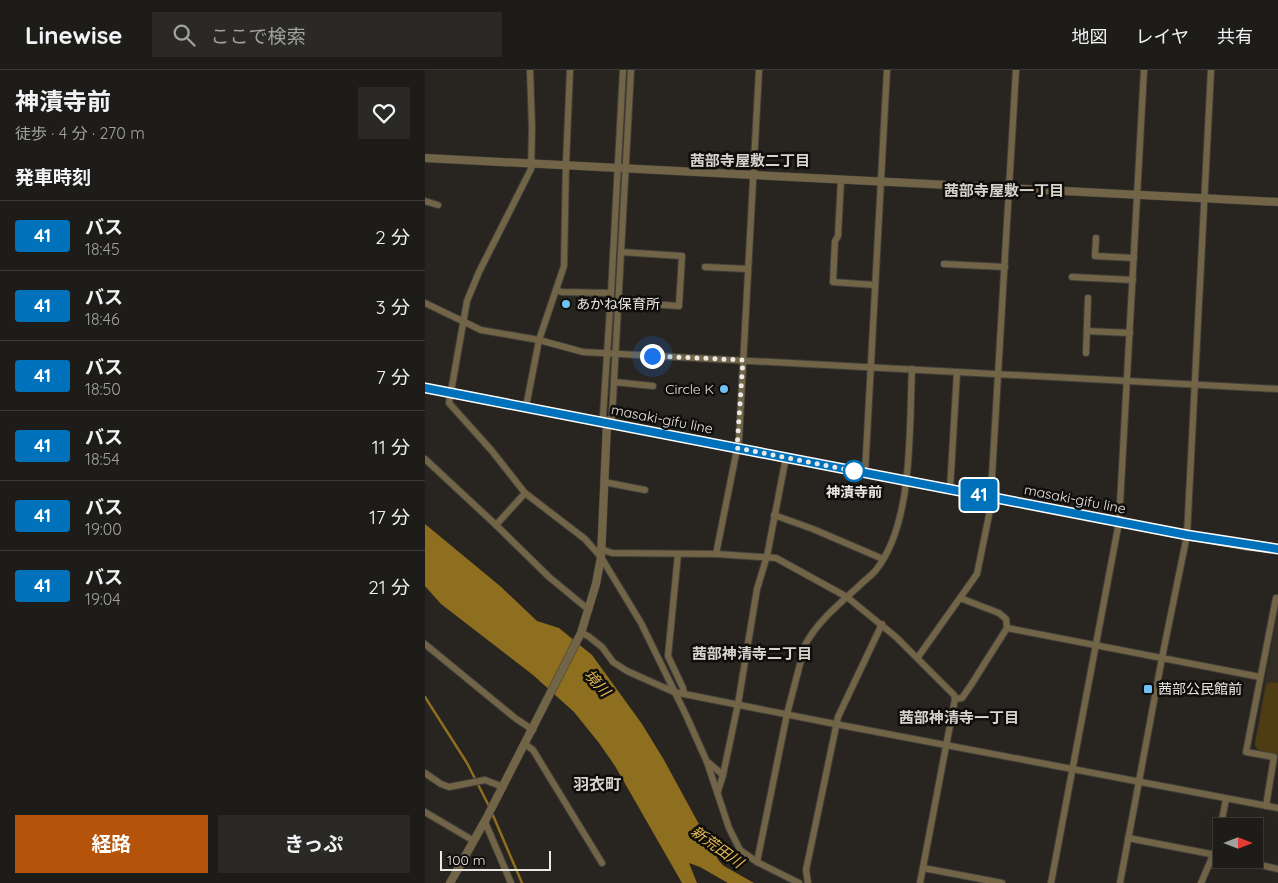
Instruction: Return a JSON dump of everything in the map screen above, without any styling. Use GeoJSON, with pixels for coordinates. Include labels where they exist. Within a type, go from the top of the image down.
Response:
{"type":"FeatureCollection","features":[{"type":"Feature","properties":{"kind":"main road","name":"masaki-gifu line"},"geometry":{"type":"LineString","coordinates":[[425,388],[1187,535],[1278,549]]}},
{"type":"Feature","properties":{"kind":"street"},"geometry":{"type":"LineString","coordinates":[[529,70],[531,169],[467,301],[449,403],[492,451],[525,493],[601,553],[641,623],[707,762],[733,838],[740,850],[757,862],[799,883]]}},
{"type":"Feature","properties":{"kind":"street"},"geometry":{"type":"LineString","coordinates":[[526,407],[539,340],[564,266],[566,164],[571,70]]}},
{"type":"Feature","properties":{"kind":"street"},"geometry":{"type":"LineString","coordinates":[[607,423],[612,417],[621,252],[623,70]]}},
{"type":"Feature","properties":{"kind":"street"},"geometry":{"type":"LineString","coordinates":[[450,883],[486,821],[533,730],[581,635],[589,610],[601,553],[607,423],[603,416],[621,167],[631,70]]}},
{"type":"Feature","properties":{"kind":"street"},"geometry":{"type":"LineString","coordinates":[[716,554],[737,448],[759,70]]}},
{"type":"Feature","properties":{"kind":"street"},"geometry":{"type":"LineString","coordinates":[[865,473],[887,70]]}},
{"type":"Feature","properties":{"kind":"street"},"geometry":{"type":"LineString","coordinates":[[918,657],[977,574],[992,497],[1016,70]]}},
{"type":"Feature","properties":{"kind":"street"},"geometry":{"type":"LineString","coordinates":[[1051,883],[1119,522],[1145,70]]}},
{"type":"Feature","properties":{"kind":"street"},"geometry":{"type":"LineString","coordinates":[[1120,883],[1187,535],[1211,70]]}},
{"type":"Feature","properties":{"kind":"street"},"geometry":{"type":"LineString","coordinates":[[425,158],[1278,202]]}},
{"type":"Feature","properties":{"kind":"street"},"geometry":{"type":"LineString","coordinates":[[841,179],[833,282],[875,285]]}},
{"type":"Feature","properties":{"kind":"street"},"geometry":{"type":"LineString","coordinates":[[425,201],[438,205]]}},
{"type":"Feature","properties":{"kind":"street"},"geometry":{"type":"LineString","coordinates":[[1096,238],[1095,256],[1134,258]]}},
{"type":"Feature","properties":{"kind":"street"},"geometry":{"type":"LineString","coordinates":[[618,302],[679,306],[682,256],[621,252]]}},
{"type":"Feature","properties":{"kind":"street"},"geometry":{"type":"LineString","coordinates":[[944,264],[1005,267]]}},
{"type":"Feature","properties":{"kind":"street"},"geometry":{"type":"LineString","coordinates":[[705,267],[748,268]]}},
{"type":"Feature","properties":{"kind":"street"},"geometry":{"type":"LineString","coordinates":[[1072,277],[1133,280]]}},
{"type":"Feature","properties":{"kind":"street"},"geometry":{"type":"LineString","coordinates":[[556,290],[562,292],[611,293]]}},
{"type":"Feature","properties":{"kind":"street"},"geometry":{"type":"LineString","coordinates":[[1086,353],[1088,298]]}},
{"type":"Feature","properties":{"kind":"street"},"geometry":{"type":"LineString","coordinates":[[425,303],[481,330],[539,340],[583,352],[1278,389]]}},
{"type":"Feature","properties":{"kind":"street"},"geometry":{"type":"LineString","coordinates":[[1087,331],[1130,333]]}},
{"type":"Feature","properties":{"kind":"street"},"geometry":{"type":"LineString","coordinates":[[757,862],[787,714],[805,645],[810,636],[875,571],[893,537],[903,502],[906,481],[912,369]]}},
{"type":"Feature","properties":{"kind":"street"},"geometry":{"type":"LineString","coordinates":[[950,489],[957,372]]}},
{"type":"Feature","properties":{"kind":"street"},"geometry":{"type":"LineString","coordinates":[[614,382],[653,386]]}},
{"type":"Feature","properties":{"kind":"street"},"geometry":{"type":"LineString","coordinates":[[718,791],[738,704],[757,589],[767,556],[787,457]]}},
{"type":"Feature","properties":{"kind":"street"},"geometry":{"type":"LineString","coordinates":[[425,459],[497,525],[549,577],[589,610]]}},
{"type":"Feature","properties":{"kind":"street"},"geometry":{"type":"LineString","coordinates":[[604,482],[645,490]]}},
{"type":"Feature","properties":{"kind":"street"},"geometry":{"type":"LineString","coordinates":[[497,525],[525,493]]}},
{"type":"Feature","properties":{"kind":"street"},"geometry":{"type":"LineString","coordinates":[[774,515],[813,529],[883,559]]}},
{"type":"Feature","properties":{"kind":"street"},"geometry":{"type":"LineString","coordinates":[[601,553],[716,554],[776,558],[847,597],[882,624],[918,657],[954,695],[955,699],[920,883]]}},
{"type":"Feature","properties":{"kind":"street"},"geometry":{"type":"LineString","coordinates":[[678,554],[668,656],[684,694]]}},
{"type":"Feature","properties":{"kind":"street"},"geometry":{"type":"LineString","coordinates":[[955,699],[962,698],[971,686],[1007,628],[1006,619],[999,612],[960,598]]}},
{"type":"Feature","properties":{"kind":"street"},"geometry":{"type":"LineString","coordinates":[[1266,806],[1274,757],[1246,752],[1276,598],[1278,598]]}},
{"type":"Feature","properties":{"kind":"street"},"geometry":{"type":"LineString","coordinates":[[808,883],[806,870],[835,724],[882,624]]}},
{"type":"Feature","properties":{"kind":"street"},"geometry":{"type":"LineString","coordinates":[[1007,628],[1260,677]]}},
{"type":"Feature","properties":{"kind":"street"},"geometry":{"type":"LineString","coordinates":[[581,635],[588,636],[602,647],[613,662],[627,672],[674,692],[1278,808]]}},
{"type":"Feature","properties":{"kind":"street"},"geometry":{"type":"LineString","coordinates":[[425,644],[515,718],[533,730]]}},
{"type":"Feature","properties":{"kind":"street"},"geometry":{"type":"LineString","coordinates":[[525,744],[533,750],[602,863]]}},
{"type":"Feature","properties":{"kind":"street"},"geometry":{"type":"LineString","coordinates":[[707,762],[723,775]]}},
{"type":"Feature","properties":{"kind":"street"},"geometry":{"type":"LineString","coordinates":[[425,772],[441,784],[449,787],[485,780],[503,787]]}},
{"type":"Feature","properties":{"kind":"street"},"geometry":{"type":"LineString","coordinates":[[1223,818],[1226,799]]}},
{"type":"Feature","properties":{"kind":"street"},"geometry":{"type":"LineString","coordinates":[[425,812],[474,841]]}},
{"type":"Feature","properties":{"kind":"street"},"geometry":{"type":"LineString","coordinates":[[486,821],[511,883]]}},
{"type":"Feature","properties":{"kind":"street"},"geometry":{"type":"LineString","coordinates":[[1128,838],[1213,854]]}},
{"type":"Feature","properties":{"kind":"street"},"geometry":{"type":"LineString","coordinates":[[1201,883],[1213,863]]}},
{"type":"Feature","properties":{"kind":"street"},"geometry":{"type":"LineString","coordinates":[[1263,864],[1278,867]]}},
{"type":"Feature","properties":{"kind":"street"},"geometry":{"type":"LineString","coordinates":[[923,868],[1002,883]]}},
{"type":"Feature","properties":{"kind":"shaded area"},"geometry":{"type":"Polygon","coordinates":[[[1278,607],[1278,756],[1259,751],[1254,745],[1278,607]]]}},
{"type":"Feature","properties":{"kind":"shaded area"},"geometry":{"type":"Polygon","coordinates":[[[1271,682],[1278,683],[1278,754],[1258,750],[1255,745],[1266,685],[1271,682]]]}},
{"type":"Feature","properties":{"kind":"water","name":"境川"},"geometry":{"type":"Polygon","coordinates":[[[425,524],[500,586],[537,621],[559,628],[592,655],[642,724],[664,760],[719,861],[724,866],[754,883],[728,883],[689,863],[697,883],[682,883],[615,766],[574,712],[533,675],[441,604],[425,586],[425,524]]]}},
{"type":"Feature","properties":{"kind":"waterway"},"geometry":{"type":"LineString","coordinates":[[425,697],[467,763],[490,808]]}},
{"type":"Feature","properties":{"kind":"waterway"},"geometry":{"type":"LineString","coordinates":[[492,813],[522,883]]}},
{"type":"Feature","properties":{"kind":"bus line","name":"41"},"geometry":{"type":"LineString","coordinates":[[425,388],[1187,535],[1248,546],[1278,549]]}},
{"type":"Feature","properties":{"kind":"place","name":"あかね保育所"},"geometry":{"type":"Point","coordinates":[566,304]}},
{"type":"Feature","properties":{"kind":"place","name":"Circle K"},"geometry":{"type":"Point","coordinates":[724,389]}},
{"type":"Feature","properties":{"kind":"place","name":"神漬寺前"},"geometry":{"type":"Point","coordinates":[854,471]}},
{"type":"Feature","properties":{"kind":"place","name":"茜部公民館前"},"geometry":{"type":"Point","coordinates":[1148,689]}},
{"type":"Feature","properties":{"kind":"district","name":"茜部寺屋敷二丁目"},"geometry":{"type":"Point","coordinates":[750,161]}},
{"type":"Feature","properties":{"kind":"district","name":"茜部寺屋敷一丁目"},"geometry":{"type":"Point","coordinates":[1004,191]}},
{"type":"Feature","properties":{"kind":"district","name":"茜部神清寺二丁目"},"geometry":{"type":"Point","coordinates":[752,654]}},
{"type":"Feature","properties":{"kind":"district","name":"茜部神清寺一丁目"},"geometry":{"type":"Point","coordinates":[959,718]}},
{"type":"Feature","properties":{"kind":"district","name":"羽衣町"},"geometry":{"type":"Point","coordinates":[597,784]}},
{"type":"Feature","properties":{"kind":"route"},"geometry":{"type":"LineString","coordinates":[[652,356],[743,360],[737,448],[854,471]]}},
{"type":"Feature","properties":{"kind":"water label","name":"新荒田川"},"geometry":{"type":"Point","coordinates":[717,847]}}]}
